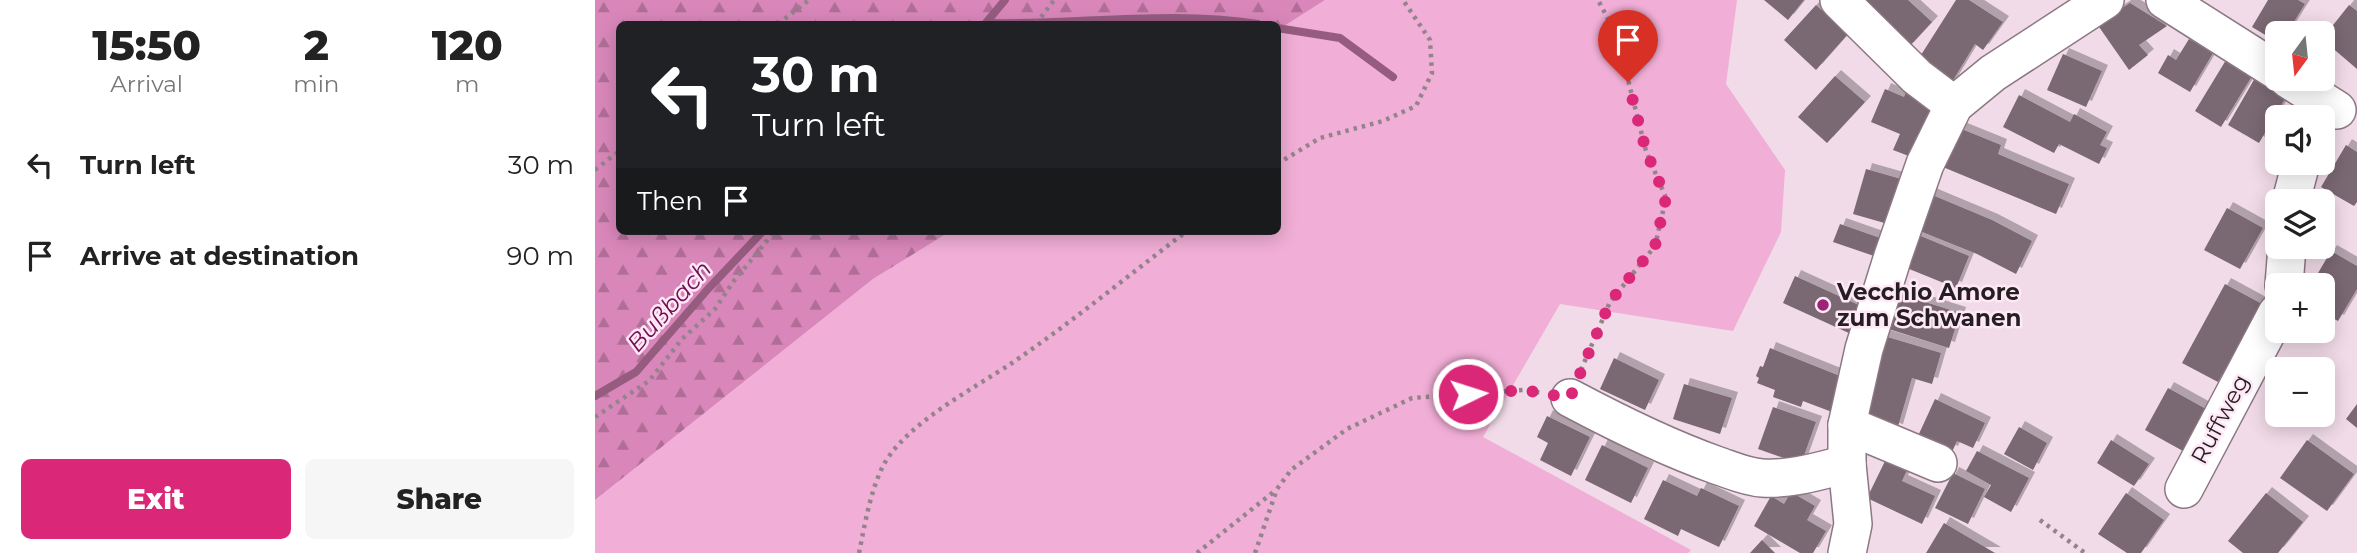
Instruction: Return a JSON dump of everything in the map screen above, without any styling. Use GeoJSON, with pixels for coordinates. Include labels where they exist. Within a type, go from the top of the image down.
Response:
{"type":"FeatureCollection","features":[{"type":"Feature","properties":{"kind":"street"},"geometry":{"type":"LineString","coordinates":[[1839,0],[1917,77],[1954,105]]}},
{"type":"Feature","properties":{"kind":"street"},"geometry":{"type":"LineString","coordinates":[[1847,553],[1853,524],[1847,464],[1847,425],[1864,349],[1892,256],[1926,164],[1954,105],[1993,73],[2105,0]]}},
{"type":"Feature","properties":{"kind":"street"},"geometry":{"type":"LineString","coordinates":[[2165,0],[2265,63]]}},
{"type":"Feature","properties":{"kind":"street"},"geometry":{"type":"LineString","coordinates":[[2306,91],[2339,113]]}},
{"type":"Feature","properties":{"kind":"street","name":"Ruffweg"},"geometry":{"type":"LineString","coordinates":[[2184,489],[2265,336]]}},
{"type":"Feature","properties":{"kind":"street"},"geometry":{"type":"LineString","coordinates":[[1570,398],[1680,452],[1744,475],[1782,478],[1807,475],[1847,464]]}},
{"type":"Feature","properties":{"kind":"street"},"geometry":{"type":"LineString","coordinates":[[1847,425],[1938,463]]}},
{"type":"Feature","properties":{"kind":"path"},"geometry":{"type":"LineString","coordinates":[[782,21],[809,0]]}},
{"type":"Feature","properties":{"kind":"path"},"geometry":{"type":"LineString","coordinates":[[1038,21],[1054,0]]}},
{"type":"Feature","properties":{"kind":"path"},"geometry":{"type":"LineString","coordinates":[[1281,162],[1320,138],[1383,121],[1416,106],[1432,73],[1430,40],[1403,0]]}},
{"type":"Feature","properties":{"kind":"path"},"geometry":{"type":"LineString","coordinates":[[1197,553],[1277,489],[1291,470],[1347,429],[1412,398],[1524,390],[1570,398],[1610,302],[1655,246],[1666,198],[1646,151],[1616,36],[1598,0]]}},
{"type":"Feature","properties":{"kind":"path"},"geometry":{"type":"LineString","coordinates":[[595,170],[616,153]]}},
{"type":"Feature","properties":{"kind":"path"},"geometry":{"type":"LineString","coordinates":[[595,417],[649,380],[681,339],[715,309],[733,282],[772,235]]}},
{"type":"Feature","properties":{"kind":"path"},"geometry":{"type":"LineString","coordinates":[[859,553],[869,505],[884,465],[903,439],[968,389],[1065,325],[1182,235]]}},
{"type":"Feature","properties":{"kind":"path"},"geometry":{"type":"LineString","coordinates":[[1255,553],[1277,489]]}},
{"type":"Feature","properties":{"kind":"path"},"geometry":{"type":"LineString","coordinates":[[2041,520],[2085,553]]}},
{"type":"Feature","properties":{"kind":"shaded area"},"geometry":{"type":"Polygon","coordinates":[[[1325,0],[1737,0],[1726,84],[1785,170],[1781,232],[1733,331],[1560,304],[1483,437],[1691,550],[1688,553],[595,553],[595,500],[873,279],[944,235],[1281,235],[1281,28],[1325,0]]]}},
{"type":"Feature","properties":{"kind":"green space"},"geometry":{"type":"Polygon","coordinates":[[[595,0],[1325,0],[1281,28],[1281,21],[616,21],[616,235],[944,235],[873,279],[595,500],[595,0]]]}},
{"type":"Feature","properties":{"kind":"building"},"geometry":{"type":"Polygon","coordinates":[[[1764,0],[1804,0],[1788,20],[1764,0]]]}},
{"type":"Feature","properties":{"kind":"building"},"geometry":{"type":"Polygon","coordinates":[[[1855,0],[1908,0],[1932,22],[1908,48],[1855,0]]]}},
{"type":"Feature","properties":{"kind":"building"},"geometry":{"type":"Polygon","coordinates":[[[1956,0],[1969,0],[2003,22],[1983,50],[1975,44],[1949,87],[1914,66],[1956,0]]]}},
{"type":"Feature","properties":{"kind":"building"},"geometry":{"type":"Polygon","coordinates":[[[2268,0],[2298,0],[2305,4],[2294,21],[2265,21],[2265,35],[2252,27],[2268,0]]]}},
{"type":"Feature","properties":{"kind":"building"},"geometry":{"type":"Polygon","coordinates":[[[2130,3],[2167,26],[2139,45],[2148,55],[2129,70],[2097,24],[2130,3]]]}},
{"type":"Feature","properties":{"kind":"building"},"geometry":{"type":"Polygon","coordinates":[[[1816,5],[1848,34],[1816,70],[1784,40],[1816,5]]]}},
{"type":"Feature","properties":{"kind":"building"},"geometry":{"type":"Polygon","coordinates":[[[2349,5],[2357,11],[2357,69],[2335,50],[2335,23],[2349,5]]]}},
{"type":"Feature","properties":{"kind":"building"},"geometry":{"type":"Polygon","coordinates":[[[2189,39],[2213,53],[2190,92],[2158,73],[2168,55],[2176,60],[2189,39]]]}},
{"type":"Feature","properties":{"kind":"building"},"geometry":{"type":"Polygon","coordinates":[[[2063,54],[2102,71],[2086,107],[2047,90],[2063,54]]]}},
{"type":"Feature","properties":{"kind":"building"},"geometry":{"type":"Polygon","coordinates":[[[2226,60],[2252,76],[2221,127],[2195,111],[2226,60]]]}},
{"type":"Feature","properties":{"kind":"building"},"geometry":{"type":"Polygon","coordinates":[[[1835,76],[1865,102],[1827,143],[1798,117],[1835,76]]]}},
{"type":"Feature","properties":{"kind":"building"},"geometry":{"type":"Polygon","coordinates":[[[2255,78],[2265,84],[2265,91],[2276,91],[2286,97],[2281,105],[2265,105],[2265,133],[2259,143],[2228,125],[2255,78]]]}},
{"type":"Feature","properties":{"kind":"building"},"geometry":{"type":"Polygon","coordinates":[[[1885,89],[1904,97],[1907,89],[1937,102],[1914,158],[1893,150],[1900,134],[1871,122],[1885,89]]]}},
{"type":"Feature","properties":{"kind":"building"},"geometry":{"type":"Polygon","coordinates":[[[2019,95],[2070,122],[2074,114],[2107,132],[2100,145],[2107,148],[2099,164],[2059,144],[2054,153],[2003,127],[2019,95]]]}},
{"type":"Feature","properties":{"kind":"building"},"geometry":{"type":"Polygon","coordinates":[[[1954,126],[2001,145],[1998,154],[2069,184],[2056,214],[1938,165],[1954,126]]]}},
{"type":"Feature","properties":{"kind":"building"},"geometry":{"type":"Polygon","coordinates":[[[2346,145],[2357,152],[2357,202],[2354,206],[2335,195],[2335,189],[2321,187],[2328,175],[2335,175],[2335,163],[2346,145]]]}},
{"type":"Feature","properties":{"kind":"building"},"geometry":{"type":"Polygon","coordinates":[[[1866,169],[1901,179],[1888,224],[1853,214],[1866,169]]]}},
{"type":"Feature","properties":{"kind":"building"},"geometry":{"type":"Polygon","coordinates":[[[1925,192],[1992,220],[2032,241],[2016,274],[1977,254],[1910,227],[1925,192]]]}},
{"type":"Feature","properties":{"kind":"building"},"geometry":{"type":"Polygon","coordinates":[[[2227,208],[2263,228],[2240,269],[2204,250],[2227,208]]]}},
{"type":"Feature","properties":{"kind":"building"},"geometry":{"type":"Polygon","coordinates":[[[1840,224],[1883,239],[1877,257],[1833,242],[1840,224]]]}},
{"type":"Feature","properties":{"kind":"building"},"geometry":{"type":"Polygon","coordinates":[[[1911,232],[1969,256],[1956,288],[1897,264],[1911,232]]]}},
{"type":"Feature","properties":{"kind":"building"},"geometry":{"type":"Polygon","coordinates":[[[2335,253],[2357,266],[2357,289],[2338,321],[2335,319],[2335,273],[2318,273],[2326,259],[2335,259],[2335,253]]]}},
{"type":"Feature","properties":{"kind":"building","name":"Vecchio Amore zum Schwanen"},"geometry":{"type":"Polygon","coordinates":[[[1795,276],[1863,307],[1851,334],[1783,303],[1795,276]]]}},
{"type":"Feature","properties":{"kind":"building"},"geometry":{"type":"Polygon","coordinates":[[[2225,284],[2262,304],[2218,382],[2182,363],[2225,284]]]}},
{"type":"Feature","properties":{"kind":"building"},"geometry":{"type":"Polygon","coordinates":[[[1890,291],[1960,313],[1949,348],[1879,326],[1890,291]]]}},
{"type":"Feature","properties":{"kind":"building"},"geometry":{"type":"Polygon","coordinates":[[[1884,336],[1941,353],[1932,384],[1912,378],[1897,430],[1859,419],[1884,336]]]}},
{"type":"Feature","properties":{"kind":"building"},"geometry":{"type":"Polygon","coordinates":[[[1770,348],[1845,378],[1832,412],[1803,401],[1801,407],[1773,397],[1775,390],[1757,383],[1759,378],[1756,376],[1760,366],[1763,367],[1770,348]]]}},
{"type":"Feature","properties":{"kind":"building"},"geometry":{"type":"Polygon","coordinates":[[[1614,358],[1659,380],[1645,410],[1600,389],[1614,358]]]}},
{"type":"Feature","properties":{"kind":"building"},"geometry":{"type":"Polygon","coordinates":[[[1684,384],[1732,398],[1720,434],[1673,419],[1684,384]]]}},
{"type":"Feature","properties":{"kind":"building"},"geometry":{"type":"Polygon","coordinates":[[[2168,388],[2206,409],[2183,451],[2145,430],[2168,388]]]}},
{"type":"Feature","properties":{"kind":"building"},"geometry":{"type":"Polygon","coordinates":[[[1935,399],[1985,423],[1973,448],[1957,441],[1952,452],[1918,436],[1935,399]]]}},
{"type":"Feature","properties":{"kind":"building"},"geometry":{"type":"Polygon","coordinates":[[[2357,404],[2357,428],[2346,419],[2357,404]]]}},
{"type":"Feature","properties":{"kind":"building"},"geometry":{"type":"Polygon","coordinates":[[[1773,407],[1816,422],[1801,464],[1758,449],[1773,407]]]}},
{"type":"Feature","properties":{"kind":"building"},"geometry":{"type":"Polygon","coordinates":[[[1547,416],[1590,437],[1571,476],[1540,460],[1548,443],[1537,437],[1547,416]]]}},
{"type":"Feature","properties":{"kind":"building"},"geometry":{"type":"Polygon","coordinates":[[[2019,427],[2047,443],[2033,470],[2004,454],[2019,427]]]}},
{"type":"Feature","properties":{"kind":"building"},"geometry":{"type":"Polygon","coordinates":[[[2111,440],[2149,464],[2134,486],[2097,463],[2111,440]]]}},
{"type":"Feature","properties":{"kind":"building"},"geometry":{"type":"Polygon","coordinates":[[[2307,440],[2354,474],[2327,511],[2280,478],[2307,440]]]}},
{"type":"Feature","properties":{"kind":"building"},"geometry":{"type":"Polygon","coordinates":[[[1602,445],[1648,468],[1631,503],[1585,480],[1602,445]]]}},
{"type":"Feature","properties":{"kind":"building"},"geometry":{"type":"Polygon","coordinates":[[[1977,451],[2029,478],[2011,512],[1984,497],[1991,485],[1966,471],[1977,451]]]}},
{"type":"Feature","properties":{"kind":"building"},"geometry":{"type":"Polygon","coordinates":[[[1887,457],[1908,468],[1902,481],[1935,496],[1922,524],[1867,498],[1887,457]]]}},
{"type":"Feature","properties":{"kind":"building"},"geometry":{"type":"Polygon","coordinates":[[[1953,473],[1985,489],[1968,524],[1935,508],[1953,473]]]}},
{"type":"Feature","properties":{"kind":"building"},"geometry":{"type":"Polygon","coordinates":[[[1663,480],[1697,496],[1701,488],[1739,506],[1719,547],[1681,529],[1678,536],[1644,519],[1663,480]]]}},
{"type":"Feature","properties":{"kind":"building"},"geometry":{"type":"Polygon","coordinates":[[[1791,492],[1815,506],[1807,520],[1826,531],[1813,553],[1800,553],[1754,526],[1771,496],[1784,504],[1791,492]]]}},
{"type":"Feature","properties":{"kind":"building"},"geometry":{"type":"Polygon","coordinates":[[[2126,493],[2164,520],[2141,553],[2127,553],[2098,534],[2126,493]]]}},
{"type":"Feature","properties":{"kind":"building"},"geometry":{"type":"Polygon","coordinates":[[[2266,493],[2303,522],[2278,553],[2243,553],[2228,541],[2266,493]]]}},
{"type":"Feature","properties":{"kind":"building"},"geometry":{"type":"Polygon","coordinates":[[[1944,523],[1995,553],[1926,553],[1944,523]]]}},
{"type":"Feature","properties":{"kind":"building"},"geometry":{"type":"Polygon","coordinates":[[[1762,540],[1775,553],[1750,553],[1762,540]]]}},
{"type":"Feature","properties":{"kind":"waterway","name":"Bußbach"},"geometry":{"type":"LineString","coordinates":[[988,21],[1005,0]]}},
{"type":"Feature","properties":{"kind":"waterway"},"geometry":{"type":"LineString","coordinates":[[1076,21],[1157,18],[1233,21]]}},
{"type":"Feature","properties":{"kind":"waterway"},"geometry":{"type":"LineString","coordinates":[[1281,29],[1340,38],[1393,77]]}},
{"type":"Feature","properties":{"kind":"waterway","name":"Bußbach"},"geometry":{"type":"LineString","coordinates":[[595,396],[636,372],[759,235]]}},
{"type":"Feature","properties":{"kind":"place","name":"Vecchio Amore zum Schwanen"},"geometry":{"type":"Point","coordinates":[1823,305]}},
{"type":"Feature","properties":{"kind":"route"},"geometry":{"type":"LineString","coordinates":[[1468,394],[1524,390],[1570,398],[1610,302],[1655,246],[1666,198],[1646,151],[1628,82]]}}]}
